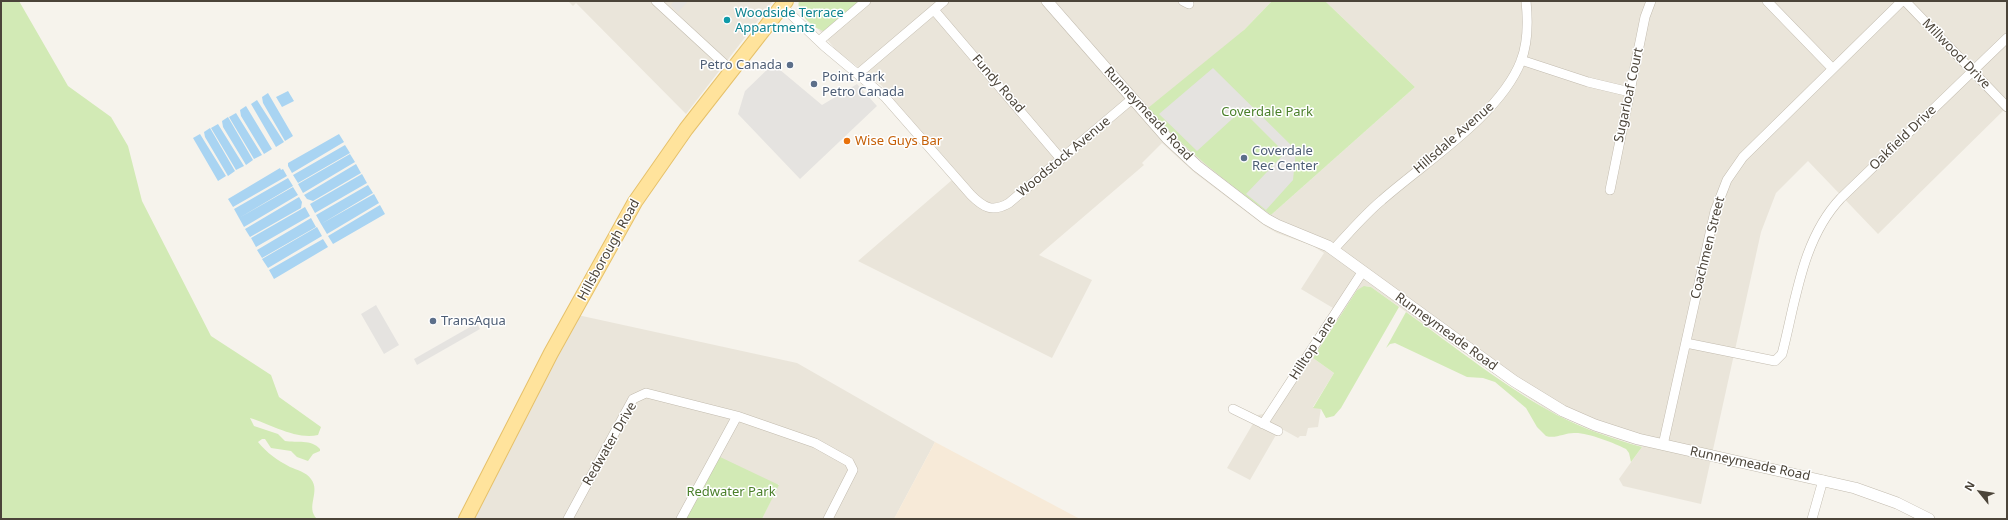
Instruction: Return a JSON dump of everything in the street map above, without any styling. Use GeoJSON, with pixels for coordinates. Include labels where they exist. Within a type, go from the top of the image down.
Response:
{"type":"FeatureCollection","features":[{"type":"Feature","properties":{"kind":"main road","name":"Hillsborough Road"},"geometry":{"type":"LineString","coordinates":[[466,519],[551,353],[635,202],[673,146],[784,3]]}},
{"type":"Feature","properties":{"kind":"street"},"geometry":{"type":"LineString","coordinates":[[656,1],[731,70]]}},
{"type":"Feature","properties":{"kind":"street"},"geometry":{"type":"LineString","coordinates":[[819,42],[866,1]]}},
{"type":"Feature","properties":{"kind":"street"},"geometry":{"type":"LineString","coordinates":[[784,3],[819,42],[858,74],[944,1]]}},
{"type":"Feature","properties":{"kind":"street","name":"Runneymeade Road"},"geometry":{"type":"LineString","coordinates":[[1047,1],[1132,99],[1187,158],[1257,212],[1277,225],[1322,243],[1333,250],[1514,381],[1553,405],[1606,429],[1663,445],[1823,480],[1869,492],[1897,503],[1929,519]]}},
{"type":"Feature","properties":{"kind":"street","name":"Hillsdale Avenue"},"geometry":{"type":"LineString","coordinates":[[1333,250],[1375,206],[1488,110],[1505,90],[1521,60],[1527,30],[1526,1]]}},
{"type":"Feature","properties":{"kind":"street","name":"Sugarloaf Court"},"geometry":{"type":"LineString","coordinates":[[1610,190],[1645,17],[1651,1]]}},
{"type":"Feature","properties":{"kind":"street"},"geometry":{"type":"LineString","coordinates":[[1767,1],[1832,68]]}},
{"type":"Feature","properties":{"kind":"street","name":"Coachmen Street"},"geometry":{"type":"LineString","coordinates":[[1663,445],[1715,211],[1727,180],[1748,150],[1903,1]]}},
{"type":"Feature","properties":{"kind":"street","name":"Millwood Drive"},"geometry":{"type":"LineString","coordinates":[[1903,1],[2007,107]]}},
{"type":"Feature","properties":{"kind":"street","name":"Fundy Road"},"geometry":{"type":"LineString","coordinates":[[934,10],[1061,159]]}},
{"type":"Feature","properties":{"kind":"street","name":"Oakfield Drive"},"geometry":{"type":"LineString","coordinates":[[1686,342],[1775,361],[1779,359],[1782,354],[1809,247],[1820,226],[1836,203],[2007,38]]}},
{"type":"Feature","properties":{"kind":"street"},"geometry":{"type":"LineString","coordinates":[[1521,60],[1588,82],[1630,92]]}},
{"type":"Feature","properties":{"kind":"street","name":"Woodstock Avenue"},"geometry":{"type":"LineString","coordinates":[[858,74],[885,96],[971,195],[984,207],[993,209],[1009,203],[1132,99]]}},
{"type":"Feature","properties":{"kind":"street","name":"Hilltop Lane"},"geometry":{"type":"LineString","coordinates":[[1263,424],[1363,272]]}},
{"type":"Feature","properties":{"kind":"street","name":"Redwater Drive"},"geometry":{"type":"LineString","coordinates":[[568,519],[634,399],[646,393],[737,416],[815,443],[849,462],[853,470],[828,519]]}},
{"type":"Feature","properties":{"kind":"street"},"geometry":{"type":"LineString","coordinates":[[1233,409],[1278,431]]}},
{"type":"Feature","properties":{"kind":"street"},"geometry":{"type":"LineString","coordinates":[[681,519],[737,416]]}},
{"type":"Feature","properties":{"kind":"street"},"geometry":{"type":"LineString","coordinates":[[1812,519],[1823,480]]}},
{"type":"Feature","properties":{"kind":"shaded area"},"geometry":{"type":"Polygon","coordinates":[[[568,1],[773,1],[686,114],[576,3],[573,6],[568,1]]]}},
{"type":"Feature","properties":{"kind":"shaded area"},"geometry":{"type":"Polygon","coordinates":[[[674,1],[688,1],[678,12],[671,5],[674,1]]]}},
{"type":"Feature","properties":{"kind":"shaded area"},"geometry":{"type":"Polygon","coordinates":[[[862,1],[1272,1],[1244,30],[1181,143],[1271,215],[1415,87],[1325,1],[2007,1],[2007,107],[1878,234],[1808,161],[1776,193],[1761,232],[1701,504],[1623,486],[1619,479],[1642,447],[1595,432],[1549,411],[1521,393],[1371,287],[1366,286],[1357,290],[1313,358],[1334,373],[1313,407],[1321,408],[1318,427],[1308,428],[1306,436],[1300,436],[1298,438],[1280,428],[1250,480],[1227,468],[1258,415],[1263,414],[1266,411],[1333,308],[1301,289],[1324,253],[1313,246],[1277,233],[1265,226],[1195,173],[1162,143],[1142,163],[1144,165],[1039,255],[1092,280],[1052,358],[858,261],[959,174],[881,85],[836,50],[817,28],[820,30],[862,1]]]}},
{"type":"Feature","properties":{"kind":"shaded area"},"geometry":{"type":"Polygon","coordinates":[[[773,64],[822,105],[857,84],[877,106],[800,179],[738,114],[745,91],[773,64]]]}},
{"type":"Feature","properties":{"kind":"shaded area"},"geometry":{"type":"Polygon","coordinates":[[[1213,68],[1296,150],[1293,180],[1266,210],[1246,194],[1285,153],[1242,110],[1197,151],[1159,114],[1213,68]]]}},
{"type":"Feature","properties":{"kind":"shaded area"},"geometry":{"type":"Polygon","coordinates":[[[376,305],[399,345],[384,354],[361,314],[376,305]]]}},
{"type":"Feature","properties":{"kind":"shaded area"},"geometry":{"type":"Polygon","coordinates":[[[573,314],[797,363],[935,442],[894,519],[762,519],[779,484],[685,519],[466,519],[573,314]]]}},
{"type":"Feature","properties":{"kind":"shaded area"},"geometry":{"type":"Polygon","coordinates":[[[477,323],[480,329],[417,365],[414,359],[477,323]]]}},
{"type":"Feature","properties":{"kind":"shaded area"},"geometry":{"type":"Polygon","coordinates":[[[935,442],[1080,519],[894,519],[935,442]]]}},
{"type":"Feature","properties":{"kind":"green space"},"geometry":{"type":"Polygon","coordinates":[[[1,1],[19,1],[68,86],[111,117],[128,146],[142,201],[211,336],[271,375],[279,397],[321,427],[318,435],[301,435],[283,431],[250,418],[254,426],[278,434],[285,441],[308,443],[320,449],[320,451],[313,454],[308,461],[297,457],[291,451],[271,448],[265,439],[258,442],[265,450],[277,459],[304,473],[311,479],[314,484],[312,510],[317,519],[1,519],[1,1]]]}},
{"type":"Feature","properties":{"kind":"green space"},"geometry":{"type":"Polygon","coordinates":[[[799,1],[862,1],[824,31],[815,27],[806,19],[800,10],[799,1]]]}},
{"type":"Feature","properties":{"kind":"green space","name":"Coverdale Park"},"geometry":{"type":"Polygon","coordinates":[[[1272,1],[1325,1],[1415,87],[1271,215],[1222,178],[1191,152],[1148,108],[1244,30],[1272,1]]]}},
{"type":"Feature","properties":{"kind":"green space"},"geometry":{"type":"Polygon","coordinates":[[[1364,286],[1371,287],[1399,307],[1341,408],[1334,416],[1326,418],[1321,409],[1313,408],[1334,373],[1313,358],[1357,290],[1364,286]]]}},
{"type":"Feature","properties":{"kind":"green space"},"geometry":{"type":"Polygon","coordinates":[[[1406,312],[1499,380],[1557,415],[1609,437],[1642,447],[1631,462],[1629,453],[1626,449],[1593,436],[1574,433],[1553,437],[1546,436],[1537,427],[1526,408],[1495,382],[1483,378],[1467,377],[1395,343],[1390,344],[1386,348],[1406,312]]]}},
{"type":"Feature","properties":{"kind":"green space","name":"Redwater Park"},"geometry":{"type":"Polygon","coordinates":[[[718,456],[779,485],[762,519],[685,519],[718,456]]]}},
{"type":"Feature","properties":{"kind":"water"},"geometry":{"type":"Polygon","coordinates":[[[288,91],[294,101],[282,107],[276,97],[288,91]]]}},
{"type":"Feature","properties":{"kind":"water"},"geometry":{"type":"Polygon","coordinates":[[[268,93],[293,136],[285,141],[263,103],[262,97],[268,93]]]}},
{"type":"Feature","properties":{"kind":"water"},"geometry":{"type":"Polygon","coordinates":[[[257,100],[284,142],[276,147],[251,104],[257,100]]]}},
{"type":"Feature","properties":{"kind":"water"},"geometry":{"type":"Polygon","coordinates":[[[246,106],[272,149],[264,154],[241,116],[240,110],[246,106]]]}},
{"type":"Feature","properties":{"kind":"water"},"geometry":{"type":"Polygon","coordinates":[[[236,113],[262,155],[254,159],[229,117],[236,113]]]}},
{"type":"Feature","properties":{"kind":"water"},"geometry":{"type":"Polygon","coordinates":[[[228,117],[253,160],[246,165],[223,127],[222,121],[228,117]]]}},
{"type":"Feature","properties":{"kind":"water"},"geometry":{"type":"Polygon","coordinates":[[[218,124],[244,166],[236,170],[211,128],[218,124]]]}},
{"type":"Feature","properties":{"kind":"water"},"geometry":{"type":"Polygon","coordinates":[[[210,128],[235,171],[228,176],[205,137],[204,132],[210,128]]]}},
{"type":"Feature","properties":{"kind":"water"},"geometry":{"type":"Polygon","coordinates":[[[200,134],[226,176],[218,181],[193,138],[200,134]]]}},
{"type":"Feature","properties":{"kind":"water"},"geometry":{"type":"Polygon","coordinates":[[[339,134],[344,142],[292,173],[288,163],[339,134]]]}},
{"type":"Feature","properties":{"kind":"water"},"geometry":{"type":"Polygon","coordinates":[[[345,145],[350,153],[298,183],[293,175],[345,145]]]}},
{"type":"Feature","properties":{"kind":"water"},"geometry":{"type":"Polygon","coordinates":[[[350,154],[355,162],[303,193],[298,184],[350,154]]]}},
{"type":"Feature","properties":{"kind":"water"},"geometry":{"type":"Polygon","coordinates":[[[356,164],[361,173],[313,201],[307,199],[304,195],[356,164]]]}},
{"type":"Feature","properties":{"kind":"water"},"geometry":{"type":"Polygon","coordinates":[[[280,168],[281,170],[283,169],[287,176],[233,207],[228,199],[280,168]]]}},
{"type":"Feature","properties":{"kind":"water"},"geometry":{"type":"Polygon","coordinates":[[[362,174],[367,183],[315,213],[310,204],[362,174]]]}},
{"type":"Feature","properties":{"kind":"water"},"geometry":{"type":"Polygon","coordinates":[[[288,178],[293,186],[239,218],[234,209],[288,178]]]}},
{"type":"Feature","properties":{"kind":"water"},"geometry":{"type":"Polygon","coordinates":[[[368,185],[373,193],[321,224],[316,215],[368,185]]]}},
{"type":"Feature","properties":{"kind":"water"},"geometry":{"type":"Polygon","coordinates":[[[293,187],[298,195],[244,227],[239,218],[293,187]]]}},
{"type":"Feature","properties":{"kind":"water"},"geometry":{"type":"Polygon","coordinates":[[[374,194],[379,203],[327,234],[321,224],[374,194]]]}},
{"type":"Feature","properties":{"kind":"water"},"geometry":{"type":"Polygon","coordinates":[[[299,197],[302,202],[301,208],[250,237],[245,229],[299,197]]]}},
{"type":"Feature","properties":{"kind":"water"},"geometry":{"type":"Polygon","coordinates":[[[380,205],[385,214],[333,244],[328,236],[380,205]]]}},
{"type":"Feature","properties":{"kind":"water"},"geometry":{"type":"Polygon","coordinates":[[[305,207],[310,216],[256,247],[251,238],[305,207]]]}},
{"type":"Feature","properties":{"kind":"water"},"geometry":{"type":"Polygon","coordinates":[[[311,218],[316,227],[262,258],[257,250],[311,218]]]}},
{"type":"Feature","properties":{"kind":"water"},"geometry":{"type":"Polygon","coordinates":[[[317,227],[322,236],[268,268],[262,259],[317,227]]]}},
{"type":"Feature","properties":{"kind":"water"},"geometry":{"type":"Polygon","coordinates":[[[323,239],[328,247],[274,279],[269,270],[323,239]]]}},
{"type":"Feature","properties":{"kind":"place","name":"Woodside Terrace Appartments"},"geometry":{"type":"Point","coordinates":[727,20]}},
{"type":"Feature","properties":{"kind":"place","name":"Petro Canada"},"geometry":{"type":"Point","coordinates":[790,65]}},
{"type":"Feature","properties":{"kind":"place","name":"Point Park Petro Canada"},"geometry":{"type":"Point","coordinates":[814,84]}},
{"type":"Feature","properties":{"kind":"place","name":"Wise Guys Bar"},"geometry":{"type":"Point","coordinates":[847,141]}},
{"type":"Feature","properties":{"kind":"place","name":"Coverdale Rec Center"},"geometry":{"type":"Point","coordinates":[1244,158]}},
{"type":"Feature","properties":{"kind":"place","name":"TransAqua"},"geometry":{"type":"Point","coordinates":[433,321]}}]}
